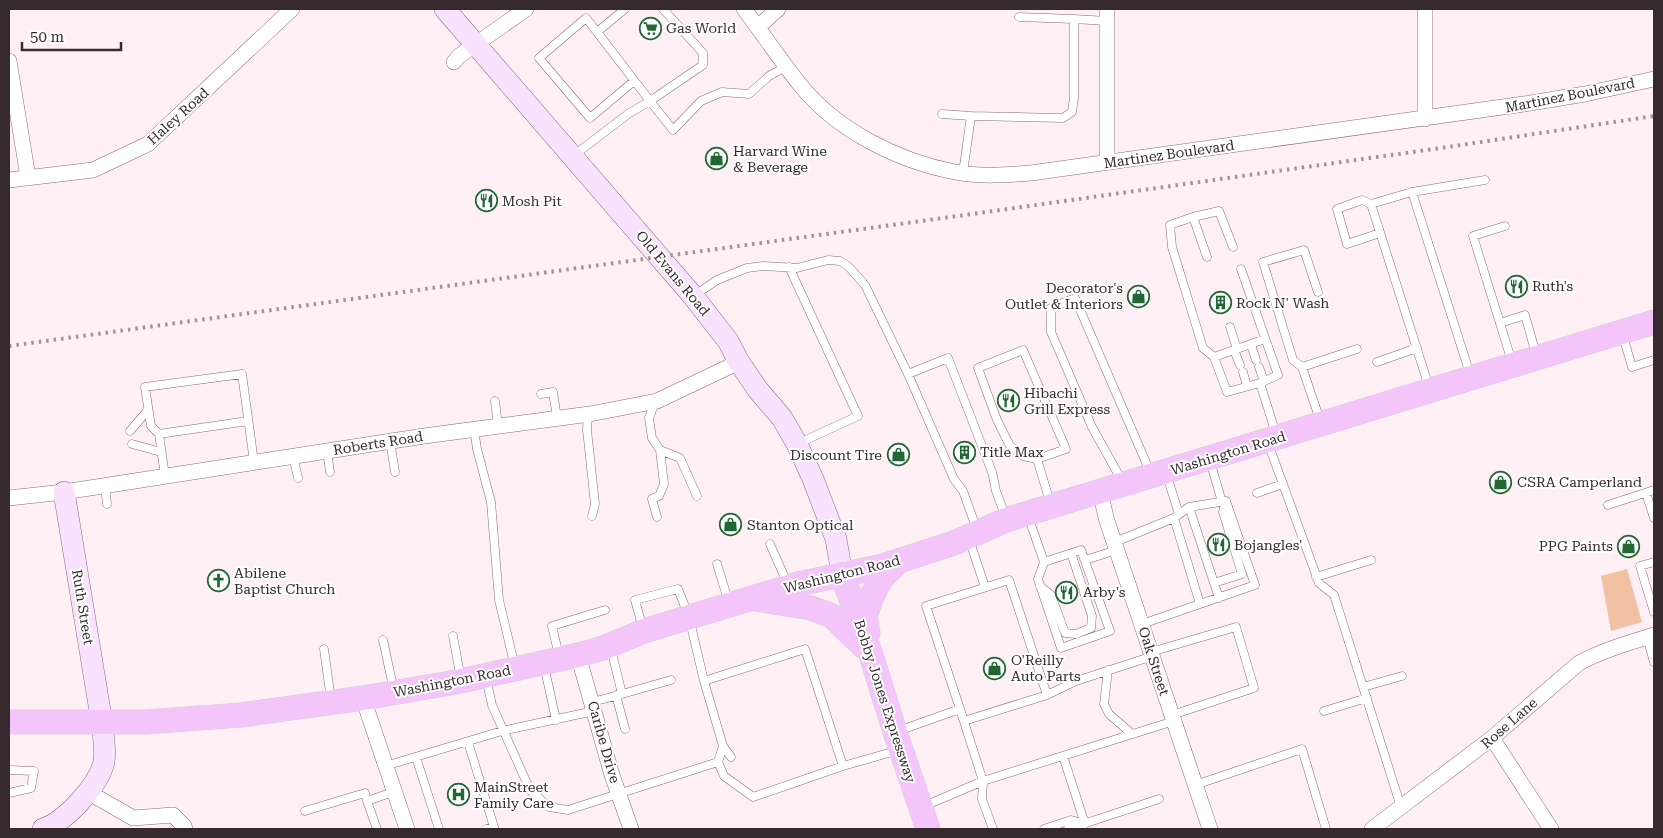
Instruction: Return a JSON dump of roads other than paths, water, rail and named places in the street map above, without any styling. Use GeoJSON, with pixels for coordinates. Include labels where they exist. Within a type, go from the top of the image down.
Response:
{"type":"FeatureCollection","features":[{"type":"Feature","properties":{"kind":"main road","name":"Washington Road"},"geometry":{"type":"LineString","coordinates":[[9,722],[146,722],[241,715],[394,693],[461,681],[561,659],[610,645],[644,631],[789,586],[883,566],[954,543],[1017,517],[1654,322]]}},
{"type":"Feature","properties":{"kind":"main road"},"geometry":{"type":"LineString","coordinates":[[872,655],[865,616],[881,579],[899,561]]}},
{"type":"Feature","properties":{"kind":"main road","name":"Bobby Jones Expressway"},"geometry":{"type":"LineString","coordinates":[[842,574],[872,655],[924,818]]}},
{"type":"Feature","properties":{"kind":"main road"},"geometry":{"type":"LineString","coordinates":[[740,601],[811,608],[832,616],[872,655]]}},
{"type":"Feature","properties":{"kind":"street","name":"Haley Road"},"geometry":{"type":"LineString","coordinates":[[9,180],[93,170],[148,144],[292,9]]}},
{"type":"Feature","properties":{"kind":"street","name":"Old Evans Road"},"geometry":{"type":"LineString","coordinates":[[445,9],[693,296],[728,341],[739,362],[758,390],[782,418],[797,444],[813,479],[836,539],[842,574]]}},
{"type":"Feature","properties":{"kind":"street"},"geometry":{"type":"LineString","coordinates":[[454,62],[459,56],[526,9]]}},
{"type":"Feature","properties":{"kind":"street","name":"Martinez Boulevard"},"geometry":{"type":"LineString","coordinates":[[744,9],[801,86],[819,104],[861,136],[916,162],[963,173],[1004,175],[1425,119],[1585,94],[1654,79]]}},
{"type":"Feature","properties":{"kind":"street"},"geometry":{"type":"LineString","coordinates":[[758,26],[778,9]]}},
{"type":"Feature","properties":{"kind":"street"},"geometry":{"type":"LineString","coordinates":[[1425,9],[1425,119]]}},
{"type":"Feature","properties":{"kind":"street"},"geometry":{"type":"LineString","coordinates":[[1107,15],[1107,162]]}},
{"type":"Feature","properties":{"kind":"street"},"geometry":{"type":"LineString","coordinates":[[9,61],[28,177]]}},
{"type":"Feature","properties":{"kind":"street","name":"Roberts Road"},"geometry":{"type":"LineString","coordinates":[[9,498],[105,486],[390,441],[588,414],[655,402],[739,362]]}},
{"type":"Feature","properties":{"kind":"street","name":"Ruth Street"},"geometry":{"type":"LineString","coordinates":[[43,829],[50,827],[74,808],[88,792],[104,762],[105,749],[64,492]]}},
{"type":"Feature","properties":{"kind":"street","name":"Oak Street"},"geometry":{"type":"LineString","coordinates":[[1100,492],[1116,546],[1210,829]]}},
{"type":"Feature","properties":{"kind":"street","name":"Rose Lane"},"geometry":{"type":"LineString","coordinates":[[1372,829],[1492,738],[1579,663],[1594,654],[1650,636]]}},
{"type":"Feature","properties":{"kind":"street","name":"Caribe Drive"},"geometry":{"type":"LineString","coordinates":[[561,659],[593,706],[631,829]]}},
{"type":"Feature","properties":{"kind":"street"},"geometry":{"type":"LineString","coordinates":[[363,698],[406,829]]}},
{"type":"Feature","properties":{"kind":"street"},"geometry":{"type":"LineString","coordinates":[[1492,738],[1551,829]]}},
{"type":"Feature","properties":{"kind":"street"},"geometry":{"type":"LineString","coordinates":[[88,792],[133,818],[173,815],[185,829]]}},
{"type":"Feature","properties":{"kind":"lane"},"geometry":{"type":"LineString","coordinates":[[598,32],[625,9]]}},
{"type":"Feature","properties":{"kind":"lane"},"geometry":{"type":"LineString","coordinates":[[573,156],[628,114],[703,65],[703,53],[663,9]]}},
{"type":"Feature","properties":{"kind":"lane"},"geometry":{"type":"LineString","coordinates":[[1020,17],[1074,19],[1107,15]]}},
{"type":"Feature","properties":{"kind":"lane"},"geometry":{"type":"LineString","coordinates":[[634,81],[590,118],[539,58],[586,18],[673,130],[701,101],[722,92],[749,94],[770,76],[787,66]]}},
{"type":"Feature","properties":{"kind":"lane"},"geometry":{"type":"LineString","coordinates":[[942,114],[1063,118],[1072,112],[1074,98],[1074,19]]}},
{"type":"Feature","properties":{"kind":"lane"},"geometry":{"type":"LineString","coordinates":[[963,173],[971,116]]}},
{"type":"Feature","properties":{"kind":"lane"},"geometry":{"type":"LineString","coordinates":[[1380,232],[1347,244],[1336,209],[1362,200],[1371,204],[1412,192],[1485,180]]}},
{"type":"Feature","properties":{"kind":"lane"},"geometry":{"type":"LineString","coordinates":[[1412,192],[1471,379]]}},
{"type":"Feature","properties":{"kind":"lane"},"geometry":{"type":"LineString","coordinates":[[1371,204],[1430,391]]}},
{"type":"Feature","properties":{"kind":"lane"},"geometry":{"type":"LineString","coordinates":[[1233,247],[1220,211],[1170,225],[1172,247],[1203,348],[1214,357],[1227,392],[1262,382],[1278,375],[1241,270]]}},
{"type":"Feature","properties":{"kind":"lane"},"geometry":{"type":"LineString","coordinates":[[1194,217],[1207,257]]}},
{"type":"Feature","properties":{"kind":"lane"},"geometry":{"type":"LineString","coordinates":[[1505,226],[1473,236],[1513,366]]}},
{"type":"Feature","properties":{"kind":"lane"},"geometry":{"type":"LineString","coordinates":[[1318,292],[1304,250],[1262,262],[1293,360],[1302,367],[1321,424]]}},
{"type":"Feature","properties":{"kind":"lane"},"geometry":{"type":"LineString","coordinates":[[693,296],[716,280],[747,268],[762,266],[798,268],[828,260],[840,261],[848,266],[865,285],[908,374],[954,479],[962,491],[985,587]]}},
{"type":"Feature","properties":{"kind":"lane"},"geometry":{"type":"LineString","coordinates":[[789,268],[858,416],[797,444]]}},
{"type":"Feature","properties":{"kind":"lane"},"geometry":{"type":"LineString","coordinates":[[1125,485],[1092,427],[1051,332],[1051,308],[1075,298],[1177,516],[1200,604]]}},
{"type":"Feature","properties":{"kind":"lane"},"geometry":{"type":"LineString","coordinates":[[1500,323],[1525,314],[1538,359]]}},
{"type":"Feature","properties":{"kind":"lane"},"geometry":{"type":"LineString","coordinates":[[1230,327],[1247,386]]}},
{"type":"Feature","properties":{"kind":"lane"},"geometry":{"type":"LineString","coordinates":[[1622,333],[1632,366],[1654,360]]}},
{"type":"Feature","properties":{"kind":"lane"},"geometry":{"type":"LineString","coordinates":[[1214,357],[1265,339]]}},
{"type":"Feature","properties":{"kind":"lane"},"geometry":{"type":"LineString","coordinates":[[1251,345],[1262,382],[1272,439],[1283,484],[1316,577],[1319,583],[1334,596],[1401,807]]}},
{"type":"Feature","properties":{"kind":"lane"},"geometry":{"type":"LineString","coordinates":[[1377,362],[1417,348]]}},
{"type":"Feature","properties":{"kind":"lane"},"geometry":{"type":"LineString","coordinates":[[1302,367],[1357,349]]}},
{"type":"Feature","properties":{"kind":"lane"},"geometry":{"type":"LineString","coordinates":[[1023,350],[1066,448],[1037,459],[1023,456],[1010,446],[997,420],[978,368],[1023,350]]}},
{"type":"Feature","properties":{"kind":"lane"},"geometry":{"type":"LineString","coordinates":[[908,374],[948,358],[992,472],[996,491],[1017,517],[1044,562]]}},
{"type":"Feature","properties":{"kind":"lane"},"geometry":{"type":"LineString","coordinates":[[165,476],[159,434],[151,426],[145,387],[242,374],[254,462]]}},
{"type":"Feature","properties":{"kind":"lane"},"geometry":{"type":"LineString","coordinates":[[541,394],[553,392],[557,418]]}},
{"type":"Feature","properties":{"kind":"lane"},"geometry":{"type":"LineString","coordinates":[[495,401],[498,426]]}},
{"type":"Feature","properties":{"kind":"lane"},"geometry":{"type":"LineString","coordinates":[[655,402],[650,418],[652,438],[660,450],[664,484],[659,496],[652,499],[657,516]]}},
{"type":"Feature","properties":{"kind":"lane"},"geometry":{"type":"LineString","coordinates":[[130,432],[148,410]]}},
{"type":"Feature","properties":{"kind":"lane"},"geometry":{"type":"LineString","coordinates":[[588,414],[587,430],[596,504],[592,516]]}},
{"type":"Feature","properties":{"kind":"lane"},"geometry":{"type":"LineString","coordinates":[[159,434],[248,421]]}},
{"type":"Feature","properties":{"kind":"lane"},"geometry":{"type":"LineString","coordinates":[[474,429],[477,449],[491,502],[500,600],[515,669]]}},
{"type":"Feature","properties":{"kind":"lane"},"geometry":{"type":"LineString","coordinates":[[390,441],[395,472]]}},
{"type":"Feature","properties":{"kind":"lane"},"geometry":{"type":"LineString","coordinates":[[132,444],[161,452]]}},
{"type":"Feature","properties":{"kind":"lane"},"geometry":{"type":"LineString","coordinates":[[660,450],[680,458],[697,496]]}},
{"type":"Feature","properties":{"kind":"lane"},"geometry":{"type":"LineString","coordinates":[[327,451],[330,472]]}},
{"type":"Feature","properties":{"kind":"lane"},"geometry":{"type":"LineString","coordinates":[[293,456],[298,478]]}},
{"type":"Feature","properties":{"kind":"lane"},"geometry":{"type":"LineString","coordinates":[[1142,624],[1255,585],[1210,458]]}},
{"type":"Feature","properties":{"kind":"lane"},"geometry":{"type":"LineString","coordinates":[[1037,459],[1052,506]]}},
{"type":"Feature","properties":{"kind":"lane"},"geometry":{"type":"LineString","coordinates":[[1257,493],[1283,484]]}},
{"type":"Feature","properties":{"kind":"lane"},"geometry":{"type":"LineString","coordinates":[[105,486],[107,504]]}},
{"type":"Feature","properties":{"kind":"lane"},"geometry":{"type":"LineString","coordinates":[[1608,505],[1650,492],[1654,518]]}},
{"type":"Feature","properties":{"kind":"lane"},"geometry":{"type":"LineString","coordinates":[[1085,560],[1177,516],[1190,507],[1224,502]]}},
{"type":"Feature","properties":{"kind":"lane"},"geometry":{"type":"LineString","coordinates":[[1214,583],[1242,574],[1223,512],[1224,502]]}},
{"type":"Feature","properties":{"kind":"lane"},"geometry":{"type":"LineString","coordinates":[[1190,507],[1218,598]]}},
{"type":"Feature","properties":{"kind":"lane"},"geometry":{"type":"LineString","coordinates":[[770,544],[789,586]]}},
{"type":"Feature","properties":{"kind":"lane"},"geometry":{"type":"LineString","coordinates":[[1081,550],[1110,631],[1061,648],[1038,579],[1044,562],[1081,550]]}},
{"type":"Feature","properties":{"kind":"lane"},"geometry":{"type":"LineString","coordinates":[[1040,585],[1051,595],[1066,633],[1076,634],[1091,628],[1092,616],[1071,553]]}},
{"type":"Feature","properties":{"kind":"lane"},"geometry":{"type":"LineString","coordinates":[[1316,577],[1371,560]]}},
{"type":"Feature","properties":{"kind":"lane"},"geometry":{"type":"LineString","coordinates":[[1654,562],[1640,566],[1654,612]]}},
{"type":"Feature","properties":{"kind":"lane"},"geometry":{"type":"LineString","coordinates":[[717,564],[740,601]]}},
{"type":"Feature","properties":{"kind":"lane"},"geometry":{"type":"LineString","coordinates":[[993,829],[982,799],[983,781],[926,606],[1009,580],[1047,695]]}},
{"type":"Feature","properties":{"kind":"lane"},"geometry":{"type":"LineString","coordinates":[[644,631],[635,600],[678,589],[689,617],[704,681],[723,746],[731,757]]}},
{"type":"Feature","properties":{"kind":"lane"},"geometry":{"type":"LineString","coordinates":[[556,720],[561,659],[552,626],[605,610]]}},
{"type":"Feature","properties":{"kind":"lane"},"geometry":{"type":"LineString","coordinates":[[924,818],[983,781],[1132,734],[1254,688],[1236,626],[1076,680],[1047,695],[964,721]]}},
{"type":"Feature","properties":{"kind":"lane"},"geometry":{"type":"LineString","coordinates":[[453,636],[461,681]]}},
{"type":"Feature","properties":{"kind":"lane"},"geometry":{"type":"LineString","coordinates":[[1650,636],[1654,662]]}},
{"type":"Feature","properties":{"kind":"lane"},"geometry":{"type":"LineString","coordinates":[[383,640],[394,693]]}},
{"type":"Feature","properties":{"kind":"lane"},"geometry":{"type":"LineString","coordinates":[[610,645],[625,729]]}},
{"type":"Feature","properties":{"kind":"lane"},"geometry":{"type":"LineString","coordinates":[[704,681],[805,649],[843,766]]}},
{"type":"Feature","properties":{"kind":"lane"},"geometry":{"type":"LineString","coordinates":[[324,650],[332,702]]}},
{"type":"Feature","properties":{"kind":"lane"},"geometry":{"type":"LineString","coordinates":[[1108,670],[1104,704],[1109,714],[1132,734]]}},
{"type":"Feature","properties":{"kind":"lane"},"geometry":{"type":"LineString","coordinates":[[485,676],[492,706],[502,732],[530,790],[549,807],[568,810],[718,762]]}},
{"type":"Feature","properties":{"kind":"lane"},"geometry":{"type":"LineString","coordinates":[[1363,687],[1402,676]]}},
{"type":"Feature","properties":{"kind":"lane"},"geometry":{"type":"LineString","coordinates":[[385,766],[502,732],[556,720],[619,694],[671,680]]}},
{"type":"Feature","properties":{"kind":"lane"},"geometry":{"type":"LineString","coordinates":[[1324,711],[1366,698]]}},
{"type":"Feature","properties":{"kind":"lane"},"geometry":{"type":"LineString","coordinates":[[723,746],[718,762],[724,776],[753,797],[843,766],[898,741],[960,709]]}},
{"type":"Feature","properties":{"kind":"lane"},"geometry":{"type":"LineString","coordinates":[[468,742],[494,827],[486,829]]}},
{"type":"Feature","properties":{"kind":"lane"},"geometry":{"type":"LineString","coordinates":[[1196,785],[1302,749],[1326,829]]}},
{"type":"Feature","properties":{"kind":"lane"},"geometry":{"type":"LineString","coordinates":[[1063,756],[1085,824]]}},
{"type":"Feature","properties":{"kind":"lane"},"geometry":{"type":"LineString","coordinates":[[416,757],[439,829]]}},
{"type":"Feature","properties":{"kind":"lane"},"geometry":{"type":"LineString","coordinates":[[9,770],[34,771],[31,788],[9,793]]}},
{"type":"Feature","properties":{"kind":"lane"},"geometry":{"type":"LineString","coordinates":[[736,774],[739,786]]}},
{"type":"Feature","properties":{"kind":"lane"},"geometry":{"type":"LineString","coordinates":[[367,800],[393,792]]}},
{"type":"Feature","properties":{"kind":"lane"},"geometry":{"type":"LineString","coordinates":[[305,811],[365,793],[377,829]]}},
{"type":"Feature","properties":{"kind":"lane"},"geometry":{"type":"LineString","coordinates":[[1068,829],[1159,800]]}},
{"type":"Feature","properties":{"kind":"lane"},"geometry":{"type":"LineString","coordinates":[[1044,829],[1071,820],[1085,824]]}},
{"type":"Feature","properties":{"kind":"railway"},"geometry":{"type":"LineString","coordinates":[[9,346],[965,215],[1654,116]]}},
{"type":"Feature","properties":{"kind":"place","name":"Gas World"},"geometry":{"type":"Point","coordinates":[650,28]}},
{"type":"Feature","properties":{"kind":"place","name":"Harvard Wine & Beverage"},"geometry":{"type":"Point","coordinates":[717,159]}},
{"type":"Feature","properties":{"kind":"place","name":"Mosh Pit"},"geometry":{"type":"Point","coordinates":[486,201]}},
{"type":"Feature","properties":{"kind":"place","name":"Ruth's"},"geometry":{"type":"Point","coordinates":[1516,286]}},
{"type":"Feature","properties":{"kind":"place","name":"Decorator's Outlet & Interiors"},"geometry":{"type":"Point","coordinates":[1139,296]}},
{"type":"Feature","properties":{"kind":"place","name":"Rock N' Wash"},"geometry":{"type":"Point","coordinates":[1220,303]}},
{"type":"Feature","properties":{"kind":"place","name":"Hibachi Grill Express"},"geometry":{"type":"Point","coordinates":[1008,401]}},
{"type":"Feature","properties":{"kind":"place","name":"Title Max"},"geometry":{"type":"Point","coordinates":[964,452]}},
{"type":"Feature","properties":{"kind":"place","name":"Discount Tire"},"geometry":{"type":"Point","coordinates":[898,455]}},
{"type":"Feature","properties":{"kind":"place","name":"CSRA Camperland"},"geometry":{"type":"Point","coordinates":[1501,482]}},
{"type":"Feature","properties":{"kind":"place","name":"Stanton Optical"},"geometry":{"type":"Point","coordinates":[731,525]}},
{"type":"Feature","properties":{"kind":"place","name":"Bojangles'"},"geometry":{"type":"Point","coordinates":[1218,545]}},
{"type":"Feature","properties":{"kind":"place","name":"PPG Paints"},"geometry":{"type":"Point","coordinates":[1629,546]}},
{"type":"Feature","properties":{"kind":"place","name":"Abilene Baptist Church"},"geometry":{"type":"Point","coordinates":[218,581]}},
{"type":"Feature","properties":{"kind":"place","name":"Arby's"},"geometry":{"type":"Point","coordinates":[1067,592]}},
{"type":"Feature","properties":{"kind":"place","name":"O'Reilly Auto Parts"},"geometry":{"type":"Point","coordinates":[995,668]}},
{"type":"Feature","properties":{"kind":"place","name":"MainStreet Family Care"},"geometry":{"type":"Point","coordinates":[458,795]}}]}
